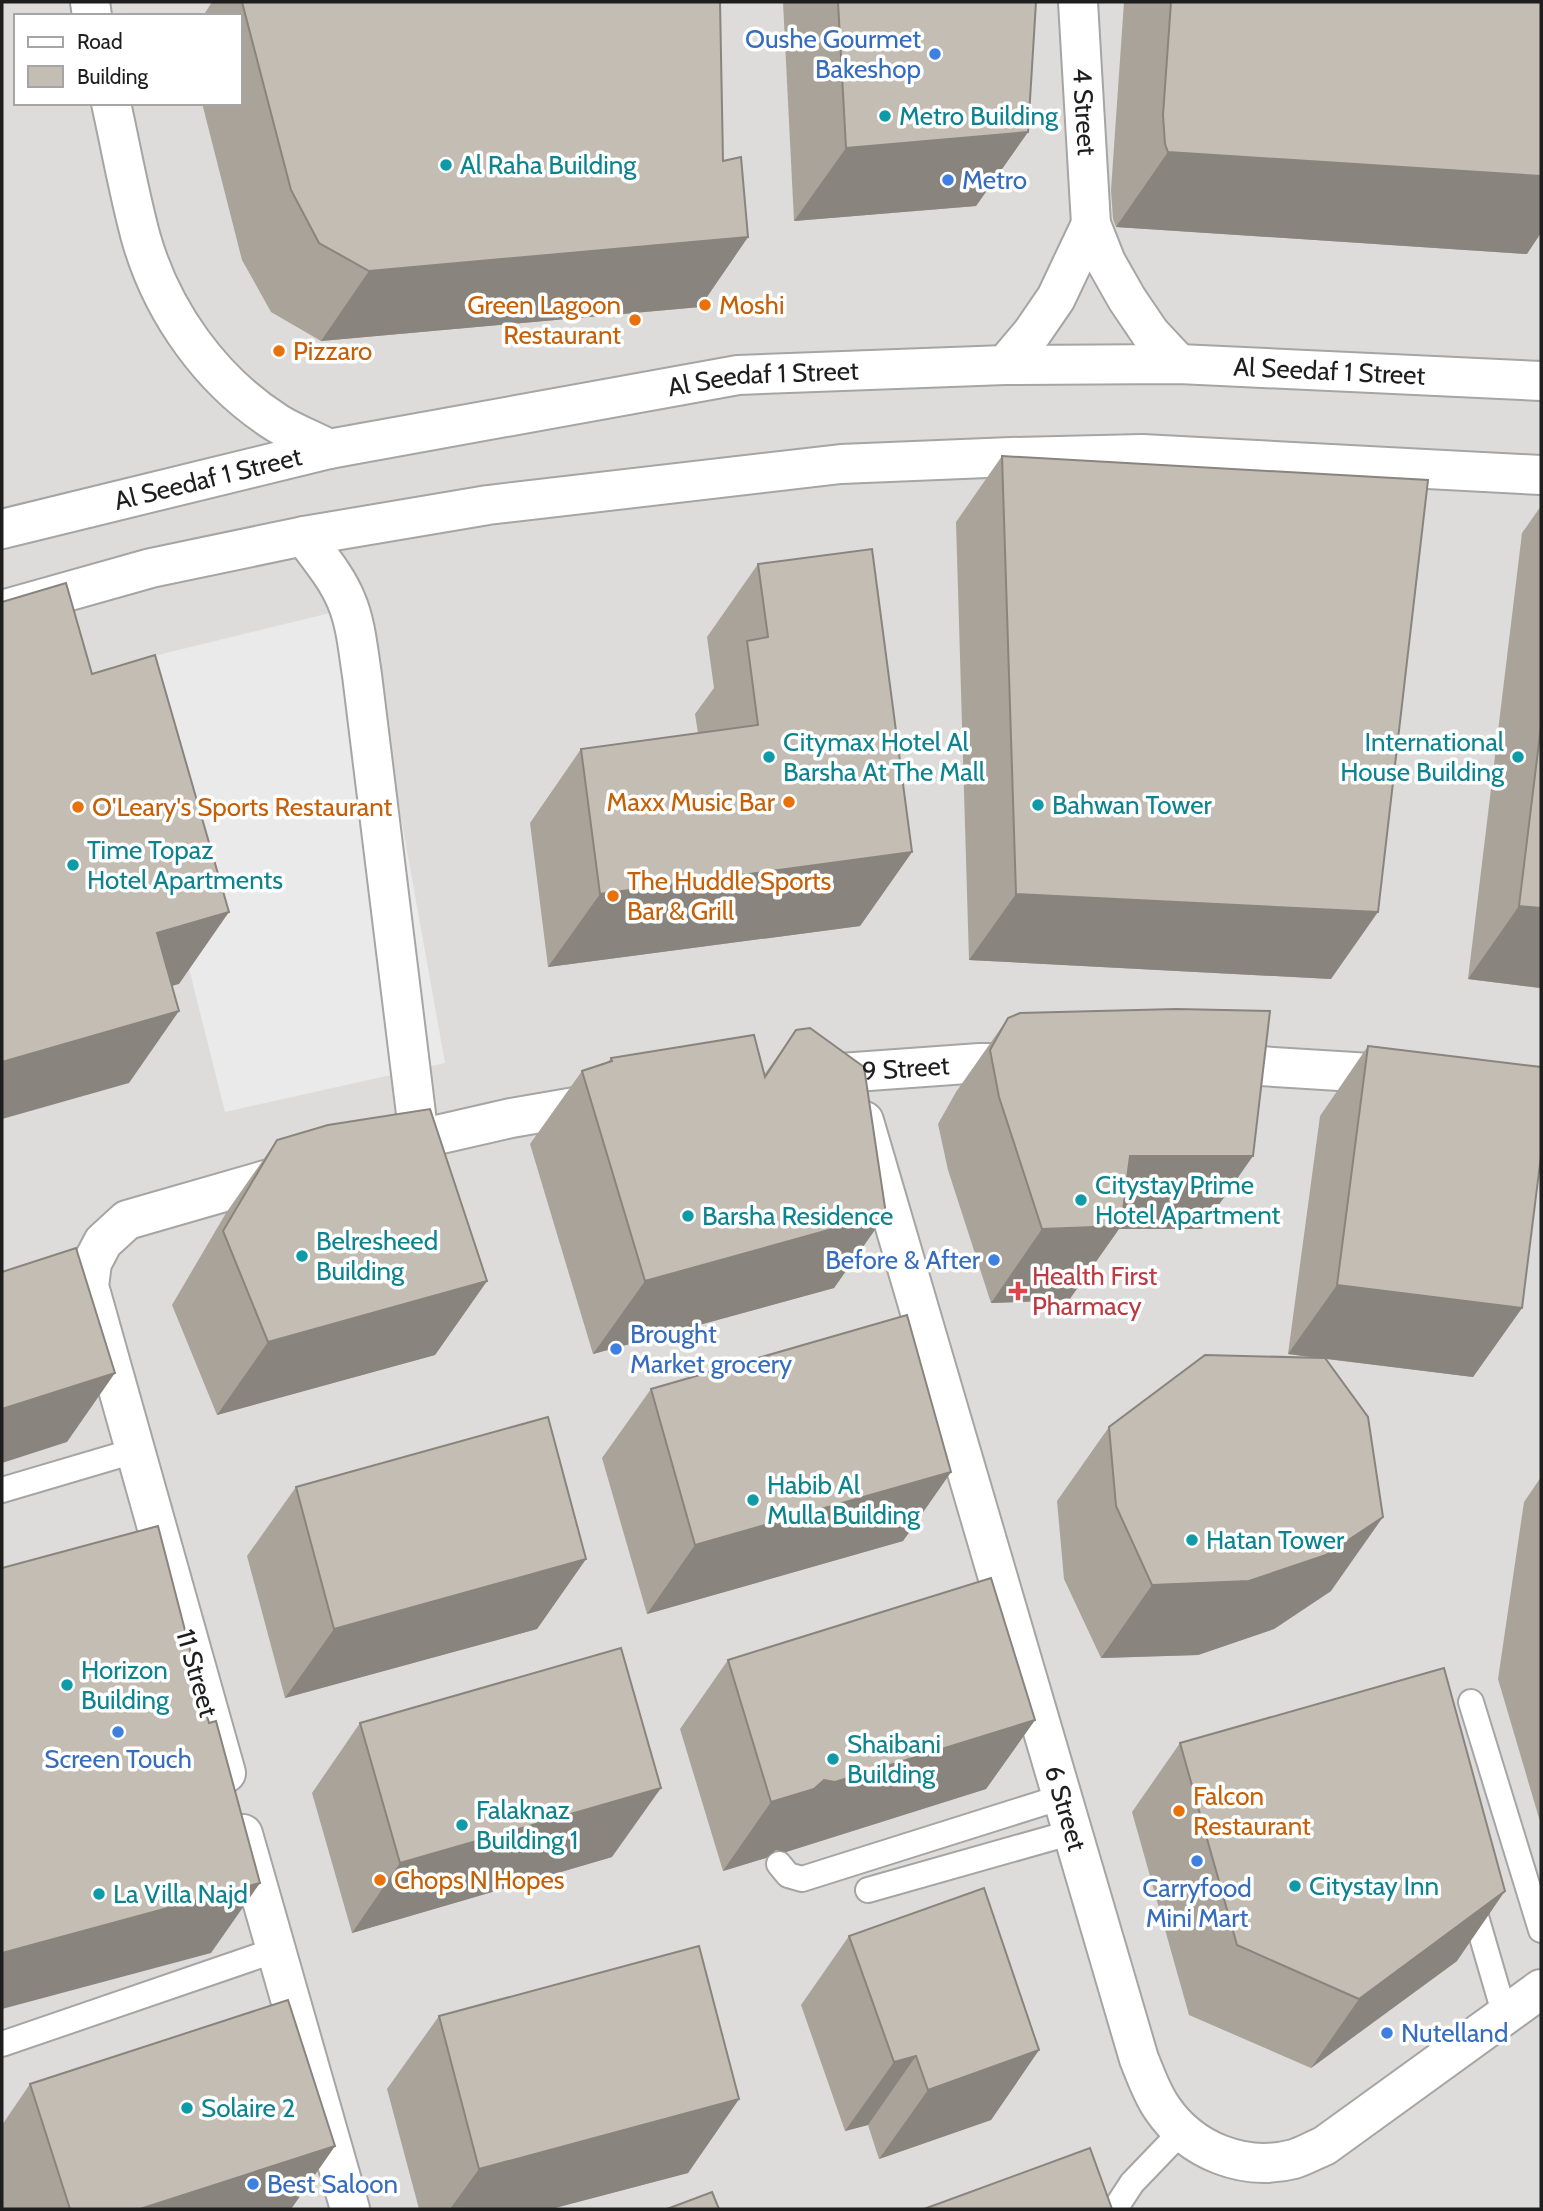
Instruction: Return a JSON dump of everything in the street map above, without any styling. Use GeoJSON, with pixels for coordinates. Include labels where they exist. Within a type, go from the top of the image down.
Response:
{"type":"FeatureCollection","features":[{"type":"Feature","properties":{"kind":"street","name":"4 Street"},"geometry":{"type":"LineString","coordinates":[[1078,2],[1091,223],[1106,262],[1127,299],[1150,333],[1178,364]]}},
{"type":"Feature","properties":{"kind":"street"},"geometry":{"type":"LineString","coordinates":[[111,105],[142,239],[162,293],[192,344],[231,387],[277,423],[329,449]]}},
{"type":"Feature","properties":{"kind":"street","name":"4 Street"},"geometry":{"type":"LineString","coordinates":[[1005,365],[1032,333],[1056,298],[1091,223]]}},
{"type":"Feature","properties":{"kind":"street","name":"Al Seedaf 1 Street"},"geometry":{"type":"LineString","coordinates":[[2,529],[329,449],[738,375],[1005,365],[1178,364],[1541,381]]}},
{"type":"Feature","properties":{"kind":"street"},"geometry":{"type":"LineString","coordinates":[[2,610],[151,568],[304,536],[488,505],[841,464],[1142,454],[1541,475]]}},
{"type":"Feature","properties":{"kind":"street"},"geometry":{"type":"LineString","coordinates":[[304,536],[328,568],[346,600],[352,618],[362,675],[419,1138],[511,1118],[636,1097]]}},
{"type":"Feature","properties":{"kind":"street","name":"9 Street"},"geometry":{"type":"LineString","coordinates":[[774,1079],[980,1063],[1059,1062]]}},
{"type":"Feature","properties":{"kind":"street"},"geometry":{"type":"LineString","coordinates":[[1176,1062],[1242,1063],[1437,1079]]}},
{"type":"Feature","properties":{"kind":"street","name":"6 Street"},"geometry":{"type":"LineString","coordinates":[[850,1072],[1139,2059],[1162,2108],[1181,2132],[1206,2150],[1234,2160],[1265,2164],[1296,2159],[1324,2146],[1541,1989]]}},
{"type":"Feature","properties":{"kind":"street","name":"11 Street"},"geometry":{"type":"LineString","coordinates":[[350,2209],[276,1951],[147,1539],[134,1451],[89,1286],[92,1263],[103,1242],[127,1220],[419,1138]]}},
{"type":"Feature","properties":{"kind":"lane"},"geometry":{"type":"LineString","coordinates":[[2,1490],[134,1451]]}},
{"type":"Feature","properties":{"kind":"lane"},"geometry":{"type":"LineString","coordinates":[[1471,1702],[1541,1930]]}},
{"type":"Feature","properties":{"kind":"lane"},"geometry":{"type":"LineString","coordinates":[[779,1864],[788,1875],[802,1879],[1067,1814]]}},
{"type":"Feature","properties":{"kind":"lane"},"geometry":{"type":"LineString","coordinates":[[868,1890],[1067,1814]]}},
{"type":"Feature","properties":{"kind":"lane"},"geometry":{"type":"LineString","coordinates":[[1462,1868],[1505,2016]]}},
{"type":"Feature","properties":{"kind":"lane"},"geometry":{"type":"LineString","coordinates":[[2,2044],[276,1951]]}},
{"type":"Feature","properties":{"kind":"lane"},"geometry":{"type":"LineString","coordinates":[[1115,2209],[1132,2183],[1181,2132]]}},
{"type":"Feature","properties":{"kind":"shaded area"},"geometry":{"type":"Polygon","coordinates":[[[2,2],[1541,2],[1541,2209],[2,2209],[2,2]]]}},
{"type":"Feature","properties":{"kind":"shaded area"},"geometry":{"type":"Polygon","coordinates":[[[363,605],[445,1063],[225,1112],[113,666],[363,605]]]}},
{"type":"Feature","properties":{"kind":"building","name":"Al Raha Building"},"geometry":{"type":"Polygon","coordinates":[[[242,2],[720,2],[723,161],[741,157],[748,237],[369,271],[319,243],[291,190],[242,2]]]}},
{"type":"Feature","properties":{"kind":"building"},"geometry":{"type":"Polygon","coordinates":[[[838,2],[1036,2],[1028,132],[846,148],[838,2]]]}},
{"type":"Feature","properties":{"kind":"building"},"geometry":{"type":"Polygon","coordinates":[[[1171,2],[1541,2],[1541,176],[1168,152],[1163,115],[1171,2]]]}},
{"type":"Feature","properties":{"kind":"building","name":"Bahwan Tower"},"geometry":{"type":"Polygon","coordinates":[[[1002,456],[1428,480],[1378,912],[1016,894],[1002,456]]]}},
{"type":"Feature","properties":{"kind":"building"},"geometry":{"type":"Polygon","coordinates":[[[872,549],[912,852],[600,894],[581,749],[758,725],[747,641],[768,637],[758,564],[872,549]]]}},
{"type":"Feature","properties":{"kind":"building"},"geometry":{"type":"Polygon","coordinates":[[[66,583],[92,674],[155,655],[229,912],[157,933],[179,1011],[2,1062],[2,602],[66,583]]]}},
{"type":"Feature","properties":{"kind":"building"},"geometry":{"type":"Polygon","coordinates":[[[1541,726],[1541,908],[1519,906],[1541,726]]]}},
{"type":"Feature","properties":{"kind":"building"},"geometry":{"type":"Polygon","coordinates":[[[1176,1009],[1270,1011],[1253,1156],[1130,1156],[1121,1226],[1042,1229],[999,1097],[990,1050],[1008,1018],[1020,1013],[1176,1009]]]}},
{"type":"Feature","properties":{"kind":"building"},"geometry":{"type":"Polygon","coordinates":[[[810,1028],[864,1067],[886,1214],[645,1281],[582,1071],[612,1061],[611,1058],[754,1035],[765,1077],[796,1030],[810,1028]]]}},
{"type":"Feature","properties":{"kind":"building"},"geometry":{"type":"Polygon","coordinates":[[[1368,1046],[1541,1067],[1541,1156],[1522,1308],[1337,1285],[1368,1046]]]}},
{"type":"Feature","properties":{"kind":"building"},"geometry":{"type":"Polygon","coordinates":[[[430,1109],[487,1281],[268,1342],[223,1231],[277,1140],[328,1125],[430,1109]]]}},
{"type":"Feature","properties":{"kind":"building"},"geometry":{"type":"Polygon","coordinates":[[[76,1248],[115,1373],[2,1409],[2,1272],[76,1248]]]}},
{"type":"Feature","properties":{"kind":"building"},"geometry":{"type":"Polygon","coordinates":[[[907,1315],[951,1472],[695,1545],[651,1389],[907,1315]]]}},
{"type":"Feature","properties":{"kind":"building"},"geometry":{"type":"Polygon","coordinates":[[[1205,1355],[1325,1358],[1368,1417],[1383,1517],[1326,1555],[1249,1581],[1152,1585],[1116,1506],[1109,1427],[1205,1355]]]}},
{"type":"Feature","properties":{"kind":"building"},"geometry":{"type":"Polygon","coordinates":[[[548,1417],[586,1559],[334,1629],[296,1487],[548,1417]]]}},
{"type":"Feature","properties":{"kind":"building"},"geometry":{"type":"Polygon","coordinates":[[[158,1526],[209,1723],[216,1721],[260,1883],[2,1953],[2,1568],[158,1526]]]}},
{"type":"Feature","properties":{"kind":"building"},"geometry":{"type":"Polygon","coordinates":[[[991,1578],[1035,1720],[835,1782],[824,1780],[814,1789],[771,1802],[728,1660],[991,1578]]]}},
{"type":"Feature","properties":{"kind":"building"},"geometry":{"type":"Polygon","coordinates":[[[621,1648],[661,1788],[400,1863],[360,1723],[621,1648]]]}},
{"type":"Feature","properties":{"kind":"building","name":"Citystay Inn"},"geometry":{"type":"Polygon","coordinates":[[[1444,1668],[1505,1891],[1359,1999],[1237,1945],[1180,1743],[1444,1668]]]}},
{"type":"Feature","properties":{"kind":"building"},"geometry":{"type":"Polygon","coordinates":[[[984,1888],[1039,2050],[928,2090],[916,2056],[894,2062],[849,1936],[984,1888]]]}},
{"type":"Feature","properties":{"kind":"building"},"geometry":{"type":"Polygon","coordinates":[[[699,1946],[739,2099],[479,2169],[439,2016],[699,1946]]]}},
{"type":"Feature","properties":{"kind":"building"},"geometry":{"type":"Polygon","coordinates":[[[288,2000],[335,2146],[140,2209],[70,2209],[30,2084],[288,2000]]]}},
{"type":"Feature","properties":{"kind":"building"},"geometry":{"type":"Polygon","coordinates":[[[1090,2148],[1112,2209],[924,2209],[1090,2148]]]}},
{"type":"Feature","properties":{"kind":"building"},"geometry":{"type":"Polygon","coordinates":[[[712,2192],[719,2209],[667,2209],[712,2192]]]}},
{"type":"Feature","properties":{"kind":"place","name":"Oushe Gourmet Bakeshop"},"geometry":{"type":"Point","coordinates":[935,54]}},
{"type":"Feature","properties":{"kind":"place","name":"Metro Building"},"geometry":{"type":"Point","coordinates":[885,116]}},
{"type":"Feature","properties":{"kind":"place","name":"Al Raha Building"},"geometry":{"type":"Point","coordinates":[446,165]}},
{"type":"Feature","properties":{"kind":"place","name":"Metro"},"geometry":{"type":"Point","coordinates":[948,180]}},
{"type":"Feature","properties":{"kind":"place","name":"Moshi"},"geometry":{"type":"Point","coordinates":[705,305]}},
{"type":"Feature","properties":{"kind":"place","name":"Green Lagoon Restaurant"},"geometry":{"type":"Point","coordinates":[635,320]}},
{"type":"Feature","properties":{"kind":"place","name":"Pizzaro"},"geometry":{"type":"Point","coordinates":[279,351]}},
{"type":"Feature","properties":{"kind":"place","name":"Citymax Hotel Al Barsha At The Mall"},"geometry":{"type":"Point","coordinates":[769,757]}},
{"type":"Feature","properties":{"kind":"place","name":"International House Building"},"geometry":{"type":"Point","coordinates":[1518,757]}},
{"type":"Feature","properties":{"kind":"place","name":"Maxx Music Bar"},"geometry":{"type":"Point","coordinates":[789,802]}},
{"type":"Feature","properties":{"kind":"place","name":"Bahwan Tower"},"geometry":{"type":"Point","coordinates":[1038,805]}},
{"type":"Feature","properties":{"kind":"place","name":"O'Leary's Sports Restaurant"},"geometry":{"type":"Point","coordinates":[78,807]}},
{"type":"Feature","properties":{"kind":"place","name":"Time Topaz Hotel Apartments"},"geometry":{"type":"Point","coordinates":[73,865]}},
{"type":"Feature","properties":{"kind":"place","name":"The Huddle Sports Bar & Grill"},"geometry":{"type":"Point","coordinates":[613,896]}},
{"type":"Feature","properties":{"kind":"place","name":"Citystay Prime Hotel Apartment"},"geometry":{"type":"Point","coordinates":[1081,1200]}},
{"type":"Feature","properties":{"kind":"place","name":"Barsha Residence"},"geometry":{"type":"Point","coordinates":[688,1216]}},
{"type":"Feature","properties":{"kind":"place","name":"Belresheed Building"},"geometry":{"type":"Point","coordinates":[302,1256]}},
{"type":"Feature","properties":{"kind":"place","name":"Before & After"},"geometry":{"type":"Point","coordinates":[994,1260]}},
{"type":"Feature","properties":{"kind":"place","name":"Health First Pharmacy"},"geometry":{"type":"Point","coordinates":[1018,1291]}},
{"type":"Feature","properties":{"kind":"place","name":"Brought Market grocery"},"geometry":{"type":"Point","coordinates":[616,1349]}},
{"type":"Feature","properties":{"kind":"place","name":"Habib Al Mulla Building"},"geometry":{"type":"Point","coordinates":[753,1500]}},
{"type":"Feature","properties":{"kind":"place","name":"Hatan Tower"},"geometry":{"type":"Point","coordinates":[1192,1540]}},
{"type":"Feature","properties":{"kind":"place","name":"Horizon Building"},"geometry":{"type":"Point","coordinates":[67,1685]}},
{"type":"Feature","properties":{"kind":"place","name":"Screen Touch"},"geometry":{"type":"Point","coordinates":[118,1732]}},
{"type":"Feature","properties":{"kind":"place","name":"Shaibani Building"},"geometry":{"type":"Point","coordinates":[833,1759]}},
{"type":"Feature","properties":{"kind":"place","name":"Falcon Restaurant"},"geometry":{"type":"Point","coordinates":[1179,1811]}},
{"type":"Feature","properties":{"kind":"place","name":"Falaknaz Building 1"},"geometry":{"type":"Point","coordinates":[462,1825]}},
{"type":"Feature","properties":{"kind":"place","name":"Carryfood Mini Mart"},"geometry":{"type":"Point","coordinates":[1197,1861]}},
{"type":"Feature","properties":{"kind":"place","name":"Chops N Hopes"},"geometry":{"type":"Point","coordinates":[380,1880]}},
{"type":"Feature","properties":{"kind":"place","name":"Citystay Inn"},"geometry":{"type":"Point","coordinates":[1295,1886]}},
{"type":"Feature","properties":{"kind":"place","name":"La Villa Najd"},"geometry":{"type":"Point","coordinates":[99,1894]}},
{"type":"Feature","properties":{"kind":"place","name":"Nutelland"},"geometry":{"type":"Point","coordinates":[1387,2033]}},
{"type":"Feature","properties":{"kind":"place","name":"Solaire 2"},"geometry":{"type":"Point","coordinates":[187,2108]}},
{"type":"Feature","properties":{"kind":"place","name":"Best Saloon"},"geometry":{"type":"Point","coordinates":[253,2184]}}]}
